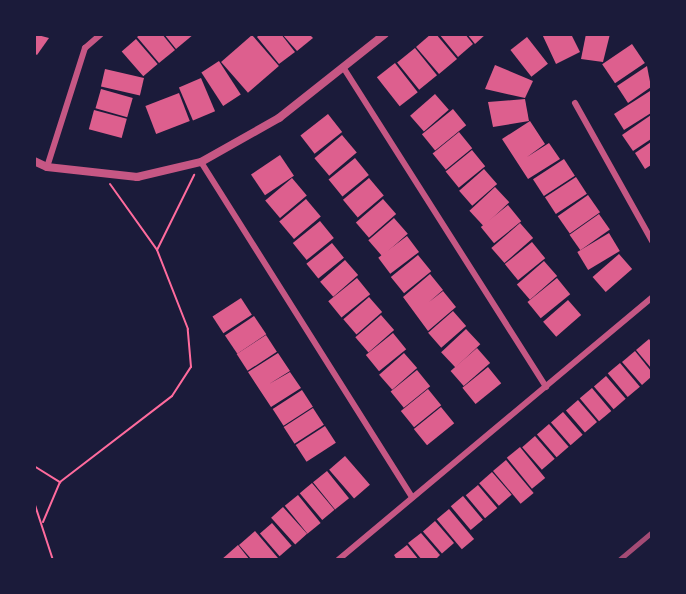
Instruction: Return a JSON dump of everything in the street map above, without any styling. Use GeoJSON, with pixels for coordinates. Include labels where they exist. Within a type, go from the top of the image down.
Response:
{"type":"FeatureCollection","features":[{"type":"Feature","properties":{"kind":"street"},"geometry":{"type":"LineString","coordinates":[[47,167],[85,48],[101,34]]}},
{"type":"Feature","properties":{"kind":"street"},"geometry":{"type":"LineString","coordinates":[[34,161],[47,167],[137,177],[201,162],[279,118],[385,34]]}},
{"type":"Feature","properties":{"kind":"street"},"geometry":{"type":"LineString","coordinates":[[343,67],[546,387]]}},
{"type":"Feature","properties":{"kind":"street"},"geometry":{"type":"LineString","coordinates":[[575,103],[651,241]]}},
{"type":"Feature","properties":{"kind":"street"},"geometry":{"type":"LineString","coordinates":[[201,162],[412,497]]}},
{"type":"Feature","properties":{"kind":"street"},"geometry":{"type":"LineString","coordinates":[[338,560],[651,297]]}},
{"type":"Feature","properties":{"kind":"path"},"geometry":{"type":"LineString","coordinates":[[157,250],[201,162]]}},
{"type":"Feature","properties":{"kind":"path"},"geometry":{"type":"LineString","coordinates":[[43,522],[60,482],[172,396],[191,367],[188,329],[157,250],[103,174]]}},
{"type":"Feature","properties":{"kind":"path"},"geometry":{"type":"LineString","coordinates":[[34,466],[60,482]]}},
{"type":"Feature","properties":{"kind":"path"},"geometry":{"type":"LineString","coordinates":[[34,502],[43,522],[53,560]]}},
{"type":"Feature","properties":{"kind":"building"},"geometry":{"type":"Polygon","coordinates":[[[34,34],[49,38],[37,55],[34,53],[34,34]]]}},
{"type":"Feature","properties":{"kind":"building"},"geometry":{"type":"Polygon","coordinates":[[[141,34],[162,34],[175,50],[159,63],[137,37],[141,34]]]}},
{"type":"Feature","properties":{"kind":"building"},"geometry":{"type":"Polygon","coordinates":[[[164,34],[194,34],[176,49],[164,34]]]}},
{"type":"Feature","properties":{"kind":"building"},"geometry":{"type":"Polygon","coordinates":[[[260,34],[281,34],[295,52],[279,64],[257,37],[260,34]]]}},
{"type":"Feature","properties":{"kind":"building"},"geometry":{"type":"Polygon","coordinates":[[[282,34],[309,34],[313,38],[297,51],[282,34]]]}},
{"type":"Feature","properties":{"kind":"building"},"geometry":{"type":"Polygon","coordinates":[[[431,34],[436,34],[457,59],[439,74],[416,47],[431,34]]]}},
{"type":"Feature","properties":{"kind":"building"},"geometry":{"type":"Polygon","coordinates":[[[439,34],[465,34],[473,44],[458,57],[439,34]]]}},
{"type":"Feature","properties":{"kind":"building"},"geometry":{"type":"Polygon","coordinates":[[[467,34],[486,34],[475,44],[467,34]]]}},
{"type":"Feature","properties":{"kind":"building"},"geometry":{"type":"Polygon","coordinates":[[[542,34],[571,34],[580,52],[556,64],[542,34]]]}},
{"type":"Feature","properties":{"kind":"building"},"geometry":{"type":"Polygon","coordinates":[[[586,34],[610,34],[603,62],[581,59],[586,34]]]}},
{"type":"Feature","properties":{"kind":"building"},"geometry":{"type":"Polygon","coordinates":[[[252,35],[279,66],[248,93],[221,62],[252,35]]]}},
{"type":"Feature","properties":{"kind":"building"},"geometry":{"type":"Polygon","coordinates":[[[527,37],[548,64],[531,77],[510,50],[527,37]]]}},
{"type":"Feature","properties":{"kind":"building"},"geometry":{"type":"Polygon","coordinates":[[[136,39],[158,64],[143,76],[122,51],[136,39]]]}},
{"type":"Feature","properties":{"kind":"building"},"geometry":{"type":"Polygon","coordinates":[[[632,44],[645,63],[615,83],[602,64],[632,44]]]}},
{"type":"Feature","properties":{"kind":"building"},"geometry":{"type":"Polygon","coordinates":[[[415,48],[437,75],[419,90],[397,62],[415,48]]]}},
{"type":"Feature","properties":{"kind":"building"},"geometry":{"type":"Polygon","coordinates":[[[219,61],[241,95],[223,106],[201,72],[219,61]]]}},
{"type":"Feature","properties":{"kind":"building"},"geometry":{"type":"Polygon","coordinates":[[[395,63],[418,92],[400,106],[377,77],[395,63]]]}},
{"type":"Feature","properties":{"kind":"building"},"geometry":{"type":"Polygon","coordinates":[[[495,65],[533,81],[525,98],[485,89],[495,65]]]}},
{"type":"Feature","properties":{"kind":"building"},"geometry":{"type":"Polygon","coordinates":[[[647,66],[651,87],[628,103],[617,86],[647,66]]]}},
{"type":"Feature","properties":{"kind":"building"},"geometry":{"type":"Polygon","coordinates":[[[105,69],[144,78],[140,96],[101,87],[105,69]]]}},
{"type":"Feature","properties":{"kind":"building"},"geometry":{"type":"Polygon","coordinates":[[[201,78],[215,111],[193,121],[179,87],[201,78]]]}},
{"type":"Feature","properties":{"kind":"building"},"geometry":{"type":"Polygon","coordinates":[[[101,89],[133,98],[127,117],[95,108],[101,89]]]}},
{"type":"Feature","properties":{"kind":"building"},"geometry":{"type":"Polygon","coordinates":[[[650,91],[651,113],[624,130],[614,114],[650,91]]]}},
{"type":"Feature","properties":{"kind":"building"},"geometry":{"type":"Polygon","coordinates":[[[179,93],[190,121],[156,134],[145,106],[179,93]]]}},
{"type":"Feature","properties":{"kind":"building"},"geometry":{"type":"Polygon","coordinates":[[[435,94],[449,110],[424,131],[410,116],[435,94]]]}},
{"type":"Feature","properties":{"kind":"building"},"geometry":{"type":"Polygon","coordinates":[[[525,99],[529,121],[493,127],[488,102],[525,99]]]}},
{"type":"Feature","properties":{"kind":"building"},"geometry":{"type":"Polygon","coordinates":[[[453,109],[466,125],[435,150],[422,134],[453,109]]]}},
{"type":"Feature","properties":{"kind":"building"},"geometry":{"type":"Polygon","coordinates":[[[94,110],[127,119],[122,138],[89,129],[94,110]]]}},
{"type":"Feature","properties":{"kind":"building"},"geometry":{"type":"Polygon","coordinates":[[[328,114],[342,132],[315,154],[300,136],[328,114]]]}},
{"type":"Feature","properties":{"kind":"building"},"geometry":{"type":"Polygon","coordinates":[[[651,115],[651,139],[633,151],[622,135],[651,115]]]}},
{"type":"Feature","properties":{"kind":"building"},"geometry":{"type":"Polygon","coordinates":[[[530,121],[545,144],[527,157],[549,143],[560,159],[528,179],[502,139],[530,121]]]}},
{"type":"Feature","properties":{"kind":"building"},"geometry":{"type":"Polygon","coordinates":[[[459,132],[472,148],[446,170],[433,153],[459,132]]]}},
{"type":"Feature","properties":{"kind":"building"},"geometry":{"type":"Polygon","coordinates":[[[342,135],[357,153],[329,176],[314,158],[342,135]]]}},
{"type":"Feature","properties":{"kind":"building"},"geometry":{"type":"Polygon","coordinates":[[[651,142],[651,165],[645,169],[635,153],[651,142]]]}},
{"type":"Feature","properties":{"kind":"building"},"geometry":{"type":"Polygon","coordinates":[[[472,150],[485,166],[459,188],[446,171],[472,150]]]}},
{"type":"Feature","properties":{"kind":"building"},"geometry":{"type":"Polygon","coordinates":[[[280,155],[294,176],[265,195],[251,175],[280,155]]]}},
{"type":"Feature","properties":{"kind":"building"},"geometry":{"type":"Polygon","coordinates":[[[355,158],[369,175],[342,196],[329,179],[355,158]]]}},
{"type":"Feature","properties":{"kind":"building"},"geometry":{"type":"Polygon","coordinates":[[[564,159],[575,176],[544,196],[533,179],[564,159]]]}},
{"type":"Feature","properties":{"kind":"building"},"geometry":{"type":"Polygon","coordinates":[[[484,169],[497,184],[472,206],[459,191],[484,169]]]}},
{"type":"Feature","properties":{"kind":"building"},"geometry":{"type":"Polygon","coordinates":[[[576,177],[587,194],[556,214],[545,197],[576,177]]]}},
{"type":"Feature","properties":{"kind":"building"},"geometry":{"type":"Polygon","coordinates":[[[292,178],[307,196],[280,218],[265,200],[292,178]]]}},
{"type":"Feature","properties":{"kind":"building"},"geometry":{"type":"Polygon","coordinates":[[[369,178],[384,196],[358,217],[343,200],[369,178]]]}},
{"type":"Feature","properties":{"kind":"building"},"geometry":{"type":"Polygon","coordinates":[[[495,187],[509,202],[484,226],[469,211],[495,187]]]}},
{"type":"Feature","properties":{"kind":"building"},"geometry":{"type":"Polygon","coordinates":[[[588,195],[600,212],[570,233],[558,216],[588,195]]]}},
{"type":"Feature","properties":{"kind":"building"},"geometry":{"type":"Polygon","coordinates":[[[306,199],[321,217],[294,239],[279,221],[306,199]]]}},
{"type":"Feature","properties":{"kind":"building"},"geometry":{"type":"Polygon","coordinates":[[[383,199],[396,214],[369,238],[356,223],[383,199]]]}},
{"type":"Feature","properties":{"kind":"building"},"geometry":{"type":"Polygon","coordinates":[[[508,205],[521,221],[494,243],[481,227],[508,205]]]}},
{"type":"Feature","properties":{"kind":"building"},"geometry":{"type":"Polygon","coordinates":[[[599,214],[610,230],[580,250],[570,235],[599,214]]]}},
{"type":"Feature","properties":{"kind":"building"},"geometry":{"type":"Polygon","coordinates":[[[394,218],[408,234],[382,256],[368,240],[394,218]]]}},
{"type":"Feature","properties":{"kind":"building"},"geometry":{"type":"Polygon","coordinates":[[[320,221],[334,238],[307,260],[293,243],[320,221]]]}},
{"type":"Feature","properties":{"kind":"building"},"geometry":{"type":"Polygon","coordinates":[[[520,223],[533,238],[504,263],[491,248],[520,223]]]}},
{"type":"Feature","properties":{"kind":"building"},"geometry":{"type":"Polygon","coordinates":[[[609,233],[620,251],[588,270],[577,252],[609,233]]]}},
{"type":"Feature","properties":{"kind":"building"},"geometry":{"type":"Polygon","coordinates":[[[407,236],[419,252],[390,274],[378,258],[407,236]]]}},
{"type":"Feature","properties":{"kind":"building"},"geometry":{"type":"Polygon","coordinates":[[[532,242],[545,258],[518,280],[505,264],[532,242]]]}},
{"type":"Feature","properties":{"kind":"building"},"geometry":{"type":"Polygon","coordinates":[[[332,243],[344,258],[318,279],[306,264],[332,243]]]}},
{"type":"Feature","properties":{"kind":"building"},"geometry":{"type":"Polygon","coordinates":[[[619,254],[632,269],[606,292],[593,277],[619,254]]]}},
{"type":"Feature","properties":{"kind":"building"},"geometry":{"type":"Polygon","coordinates":[[[418,255],[431,271],[404,293],[391,277],[418,255]]]}},
{"type":"Feature","properties":{"kind":"building"},"geometry":{"type":"Polygon","coordinates":[[[345,260],[358,275],[333,297],[320,282],[345,260]]]}},
{"type":"Feature","properties":{"kind":"building"},"geometry":{"type":"Polygon","coordinates":[[[544,261],[557,276],[530,300],[517,285],[544,261]]]}},
{"type":"Feature","properties":{"kind":"building"},"geometry":{"type":"Polygon","coordinates":[[[430,274],[443,290],[429,302],[443,291],[456,307],[428,331],[403,297],[430,274]]]}},
{"type":"Feature","properties":{"kind":"building"},"geometry":{"type":"Polygon","coordinates":[[[357,278],[370,294],[341,318],[328,301],[357,278]]]}},
{"type":"Feature","properties":{"kind":"building"},"geometry":{"type":"Polygon","coordinates":[[[557,278],[570,294],[541,318],[527,302],[557,278]]]}},
{"type":"Feature","properties":{"kind":"building"},"geometry":{"type":"Polygon","coordinates":[[[369,297],[382,312],[356,334],[343,319],[369,297]]]}},
{"type":"Feature","properties":{"kind":"building"},"geometry":{"type":"Polygon","coordinates":[[[241,298],[252,315],[223,333],[212,317],[241,298]]]}},
{"type":"Feature","properties":{"kind":"building"},"geometry":{"type":"Polygon","coordinates":[[[568,300],[581,315],[556,337],[543,322],[568,300]]]}},
{"type":"Feature","properties":{"kind":"building"},"geometry":{"type":"Polygon","coordinates":[[[453,311],[466,326],[441,348],[428,333],[453,311]]]}},
{"type":"Feature","properties":{"kind":"building"},"geometry":{"type":"Polygon","coordinates":[[[381,315],[394,330],[368,352],[355,337],[381,315]]]}},
{"type":"Feature","properties":{"kind":"building"},"geometry":{"type":"Polygon","coordinates":[[[254,316],[266,334],[237,354],[225,336],[254,316]]]}},
{"type":"Feature","properties":{"kind":"building"},"geometry":{"type":"Polygon","coordinates":[[[466,329],[480,344],[455,368],[441,352],[466,329]]]}},
{"type":"Feature","properties":{"kind":"building"},"geometry":{"type":"Polygon","coordinates":[[[393,333],[406,349],[379,371],[366,355],[393,333]]]}},
{"type":"Feature","properties":{"kind":"building"},"geometry":{"type":"Polygon","coordinates":[[[266,335],[277,352],[248,371],[237,354],[266,335]]]}},
{"type":"Feature","properties":{"kind":"building"},"geometry":{"type":"Polygon","coordinates":[[[649,339],[651,342],[651,368],[636,350],[649,339]]]}},
{"type":"Feature","properties":{"kind":"building"},"geometry":{"type":"Polygon","coordinates":[[[477,348],[490,363],[464,386],[451,371],[477,348]]]}},
{"type":"Feature","properties":{"kind":"building"},"geometry":{"type":"Polygon","coordinates":[[[635,351],[651,371],[651,377],[642,385],[622,362],[635,351]]]}},
{"type":"Feature","properties":{"kind":"building"},"geometry":{"type":"Polygon","coordinates":[[[278,353],[290,371],[269,384],[290,372],[301,388],[271,407],[248,372],[278,353]]]}},
{"type":"Feature","properties":{"kind":"building"},"geometry":{"type":"Polygon","coordinates":[[[404,353],[417,368],[392,390],[379,375],[404,353]]]}},
{"type":"Feature","properties":{"kind":"building"},"geometry":{"type":"Polygon","coordinates":[[[620,363],[640,387],[628,397],[608,373],[620,363]]]}},
{"type":"Feature","properties":{"kind":"building"},"geometry":{"type":"Polygon","coordinates":[[[488,367],[501,383],[476,404],[462,388],[488,367]]]}},
{"type":"Feature","properties":{"kind":"building"},"geometry":{"type":"Polygon","coordinates":[[[417,370],[430,386],[404,408],[391,391],[417,370]]]}},
{"type":"Feature","properties":{"kind":"building"},"geometry":{"type":"Polygon","coordinates":[[[606,376],[626,399],[614,409],[594,386],[606,376]]]}},
{"type":"Feature","properties":{"kind":"building"},"geometry":{"type":"Polygon","coordinates":[[[592,388],[611,411],[599,421],[580,398],[592,388]]]}},
{"type":"Feature","properties":{"kind":"building"},"geometry":{"type":"Polygon","coordinates":[[[428,389],[441,405],[414,427],[401,411],[428,389]]]}},
{"type":"Feature","properties":{"kind":"building"},"geometry":{"type":"Polygon","coordinates":[[[302,390],[313,407],[284,426],[273,409],[302,390]]]}},
{"type":"Feature","properties":{"kind":"building"},"geometry":{"type":"Polygon","coordinates":[[[578,400],[597,422],[585,432],[566,410],[578,400]]]}},
{"type":"Feature","properties":{"kind":"building"},"geometry":{"type":"Polygon","coordinates":[[[441,407],[454,423],[427,445],[414,429],[441,407]]]}},
{"type":"Feature","properties":{"kind":"building"},"geometry":{"type":"Polygon","coordinates":[[[313,408],[324,425],[295,444],[284,427],[313,408]]]}},
{"type":"Feature","properties":{"kind":"building"},"geometry":{"type":"Polygon","coordinates":[[[563,412],[583,435],[571,445],[551,422],[563,412]]]}},
{"type":"Feature","properties":{"kind":"building"},"geometry":{"type":"Polygon","coordinates":[[[549,424],[569,447],[557,457],[537,434],[549,424]]]}},
{"type":"Feature","properties":{"kind":"building"},"geometry":{"type":"Polygon","coordinates":[[[325,426],[336,443],[307,462],[296,445],[325,426]]]}},
{"type":"Feature","properties":{"kind":"building"},"geometry":{"type":"Polygon","coordinates":[[[535,436],[555,459],[542,470],[522,447],[535,436]]]}},
{"type":"Feature","properties":{"kind":"building"},"geometry":{"type":"Polygon","coordinates":[[[520,447],[545,478],[532,489],[507,458],[520,447]]]}},
{"type":"Feature","properties":{"kind":"building"},"geometry":{"type":"Polygon","coordinates":[[[345,456],[370,485],[354,498],[329,470],[345,456]]]}},
{"type":"Feature","properties":{"kind":"building"},"geometry":{"type":"Polygon","coordinates":[[[506,460],[534,493],[521,504],[493,471],[506,460]]]}},
{"type":"Feature","properties":{"kind":"building"},"geometry":{"type":"Polygon","coordinates":[[[327,471],[349,498],[335,510],[313,482],[327,471]]]}},
{"type":"Feature","properties":{"kind":"building"},"geometry":{"type":"Polygon","coordinates":[[[492,472],[512,495],[499,506],[479,483],[492,472]]]}},
{"type":"Feature","properties":{"kind":"building"},"geometry":{"type":"Polygon","coordinates":[[[312,483],[334,510],[322,520],[300,493],[312,483]]]}},
{"type":"Feature","properties":{"kind":"building"},"geometry":{"type":"Polygon","coordinates":[[[478,485],[497,508],[485,518],[466,495],[478,485]]]}},
{"type":"Feature","properties":{"kind":"building"},"geometry":{"type":"Polygon","coordinates":[[[298,495],[321,523],[307,534],[285,506],[298,495]]]}},
{"type":"Feature","properties":{"kind":"building"},"geometry":{"type":"Polygon","coordinates":[[[463,496],[483,520],[471,530],[451,506],[463,496]]]}},
{"type":"Feature","properties":{"kind":"building"},"geometry":{"type":"Polygon","coordinates":[[[283,507],[307,534],[295,544],[271,518],[283,507]]]}},
{"type":"Feature","properties":{"kind":"building"},"geometry":{"type":"Polygon","coordinates":[[[449,509],[474,539],[462,549],[437,519],[449,509]]]}},
{"type":"Feature","properties":{"kind":"building"},"geometry":{"type":"Polygon","coordinates":[[[435,521],[454,543],[442,553],[423,531],[435,521]]]}},
{"type":"Feature","properties":{"kind":"building"},"geometry":{"type":"Polygon","coordinates":[[[272,523],[292,546],[280,556],[260,533],[272,523]]]}},
{"type":"Feature","properties":{"kind":"building"},"geometry":{"type":"Polygon","coordinates":[[[255,531],[278,558],[276,560],[252,560],[239,545],[255,531]]]}},
{"type":"Feature","properties":{"kind":"building"},"geometry":{"type":"Polygon","coordinates":[[[421,533],[440,555],[435,560],[422,560],[408,543],[421,533]]]}},
{"type":"Feature","properties":{"kind":"building"},"geometry":{"type":"Polygon","coordinates":[[[238,545],[250,560],[221,560],[238,545]]]}},
{"type":"Feature","properties":{"kind":"building"},"geometry":{"type":"Polygon","coordinates":[[[407,545],[419,560],[397,560],[394,555],[407,545]]]}},
{"type":"Feature","properties":{"kind":"railway"},"geometry":{"type":"LineString","coordinates":[[619,560],[652,532]]}}]}
